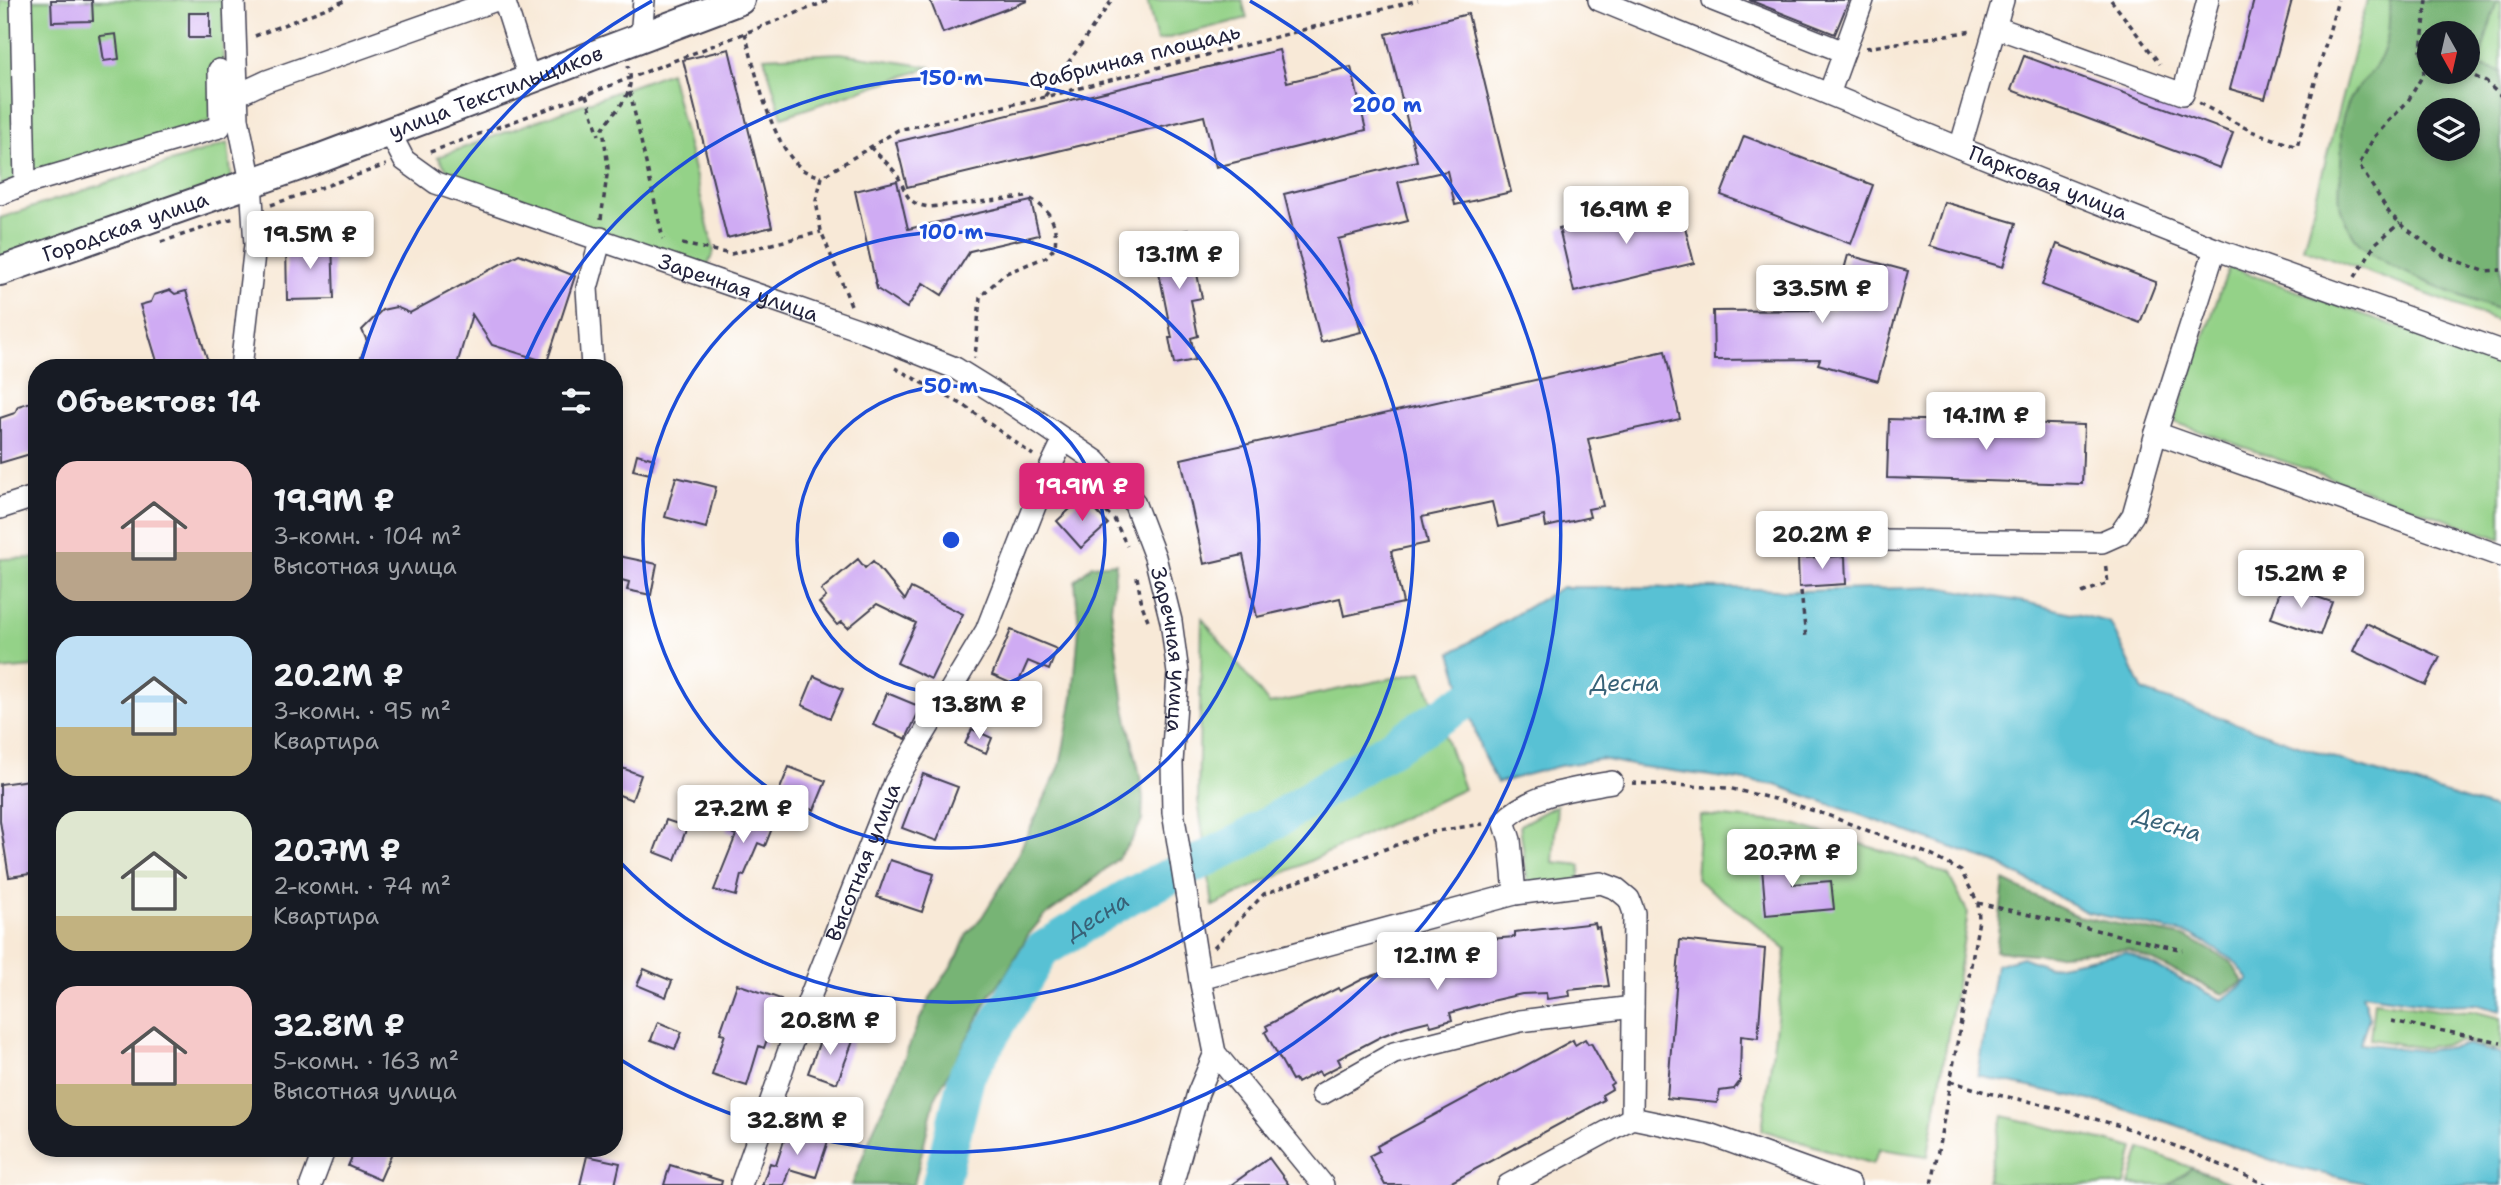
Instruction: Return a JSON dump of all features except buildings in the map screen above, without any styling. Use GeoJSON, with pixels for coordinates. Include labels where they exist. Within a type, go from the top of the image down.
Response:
{"type":"FeatureCollection","features":[{"type":"Feature","properties":{"kind":"main road","name":"улица Текстильщиков"},"geometry":{"type":"LineString","coordinates":[[251,182],[390,133],[740,0]]}},
{"type":"Feature","properties":{"kind":"main road","name":"Городская улица"},"geometry":{"type":"LineString","coordinates":[[0,271],[251,182]]}},
{"type":"Feature","properties":{"kind":"street"},"geometry":{"type":"LineString","coordinates":[[21,0],[24,184]]}},
{"type":"Feature","properties":{"kind":"street"},"geometry":{"type":"LineString","coordinates":[[234,0],[238,119],[251,182],[255,245],[242,359]]}},
{"type":"Feature","properties":{"kind":"street"},"geometry":{"type":"LineString","coordinates":[[237,95],[267,81],[496,0]]}},
{"type":"Feature","properties":{"kind":"street"},"geometry":{"type":"LineString","coordinates":[[504,0],[530,80]]}},
{"type":"Feature","properties":{"kind":"street"},"geometry":{"type":"LineString","coordinates":[[641,38],[644,0]]}},
{"type":"Feature","properties":{"kind":"street","name":"Парковая улица"},"geometry":{"type":"LineString","coordinates":[[1599,0],[2215,249],[2501,351]]}},
{"type":"Feature","properties":{"kind":"street"},"geometry":{"type":"LineString","coordinates":[[1713,0],[1844,52]]}},
{"type":"Feature","properties":{"kind":"street"},"geometry":{"type":"LineString","coordinates":[[1829,94],[1863,0]]}},
{"type":"Feature","properties":{"kind":"street"},"geometry":{"type":"LineString","coordinates":[[1960,148],[2003,0]]}},
{"type":"Feature","properties":{"kind":"street"},"geometry":{"type":"LineString","coordinates":[[1995,27],[2189,98],[2208,0]]}},
{"type":"Feature","properties":{"kind":"street"},"geometry":{"type":"LineString","coordinates":[[0,194],[24,184],[220,127],[219,70]]}},
{"type":"Feature","properties":{"kind":"street","name":"Заречная улица"},"geometry":{"type":"LineString","coordinates":[[390,133],[404,160],[436,183],[667,261],[860,330],[955,368],[1097,461],[1134,502],[1155,557],[1171,621],[1178,673],[1172,763],[1173,812],[1200,979],[1215,1052],[1323,1185]]}},
{"type":"Feature","properties":{"kind":"street"},"geometry":{"type":"LineString","coordinates":[[591,359],[587,288],[601,239]]}},
{"type":"Feature","properties":{"kind":"street"},"geometry":{"type":"LineString","coordinates":[[1773,539],[2102,542],[2120,534],[2133,515],[2156,433],[2215,249]]}},
{"type":"Feature","properties":{"kind":"street"},"geometry":{"type":"LineString","coordinates":[[2156,433],[2501,556]]}},
{"type":"Feature","properties":{"kind":"street","name":"Высотная улица"},"geometry":{"type":"LineString","coordinates":[[741,1185],[789,1050],[895,782],[986,631],[1049,470],[1064,439]]}},
{"type":"Feature","properties":{"kind":"street"},"geometry":{"type":"LineString","coordinates":[[0,508],[28,499]]}},
{"type":"Feature","properties":{"kind":"street"},"geometry":{"type":"LineString","coordinates":[[1515,894],[1510,840],[1504,821],[1518,807],[1558,792],[1612,782]]}},
{"type":"Feature","properties":{"kind":"street"},"geometry":{"type":"LineString","coordinates":[[1200,979],[1515,894],[1601,883],[1617,889],[1629,899],[1634,913],[1632,1118]]}},
{"type":"Feature","properties":{"kind":"street"},"geometry":{"type":"LineString","coordinates":[[1322,1094],[1394,1053],[1520,1021],[1633,1007]]}},
{"type":"Feature","properties":{"kind":"street"},"geometry":{"type":"LineString","coordinates":[[1172,1185],[1198,1093],[1215,1052]]}},
{"type":"Feature","properties":{"kind":"street"},"geometry":{"type":"LineString","coordinates":[[1508,1185],[1632,1118],[1709,1134],[1850,1185]]}},
{"type":"Feature","properties":{"kind":"street"},"geometry":{"type":"LineString","coordinates":[[311,1185],[322,1157]]}},
{"type":"Feature","properties":{"kind":"path"},"geometry":{"type":"LineString","coordinates":[[234,43],[347,0]]}},
{"type":"Feature","properties":{"kind":"path"},"geometry":{"type":"LineString","coordinates":[[1045,97],[1112,0]]}},
{"type":"Feature","properties":{"kind":"path","name":"Фабричная площадь"},"geometry":{"type":"LineString","coordinates":[[822,177],[898,130],[1045,97],[1418,0]]}},
{"type":"Feature","properties":{"kind":"path"},"geometry":{"type":"LineString","coordinates":[[2111,0],[2189,98],[2251,131],[2297,147],[2338,0]]}},
{"type":"Feature","properties":{"kind":"path"},"geometry":{"type":"LineString","coordinates":[[2424,21],[2427,0]]}},
{"type":"Feature","properties":{"kind":"path"},"geometry":{"type":"LineString","coordinates":[[1844,52],[1995,27]]}},
{"type":"Feature","properties":{"kind":"path"},"geometry":{"type":"LineString","coordinates":[[745,33],[763,98],[778,137],[802,170],[822,177],[816,201],[821,232],[860,330]]}},
{"type":"Feature","properties":{"kind":"path"},"geometry":{"type":"LineString","coordinates":[[627,63],[632,77],[630,91],[667,261]]}},
{"type":"Feature","properties":{"kind":"path"},"geometry":{"type":"LineString","coordinates":[[2480,79],[2501,96]]}},
{"type":"Feature","properties":{"kind":"path"},"geometry":{"type":"LineString","coordinates":[[2418,84],[2409,101],[2374,137],[2359,165],[2390,214],[2444,256],[2484,271],[2501,270]]}},
{"type":"Feature","properties":{"kind":"path"},"geometry":{"type":"LineString","coordinates":[[601,239],[601,210],[608,168],[603,128],[630,91]]}},
{"type":"Feature","properties":{"kind":"path"},"geometry":{"type":"LineString","coordinates":[[586,95],[599,135]]}},
{"type":"Feature","properties":{"kind":"path"},"geometry":{"type":"LineString","coordinates":[[870,147],[894,171],[905,196],[917,205],[1027,197],[1040,204],[1055,224],[1055,247],[1046,257],[1004,274],[980,297],[975,360]]}},
{"type":"Feature","properties":{"kind":"path"},"geometry":{"type":"LineString","coordinates":[[2343,295],[2376,243],[2400,223]]}},
{"type":"Feature","properties":{"kind":"path"},"geometry":{"type":"LineString","coordinates":[[663,239],[731,254],[821,232]]}},
{"type":"Feature","properties":{"kind":"path"},"geometry":{"type":"LineString","coordinates":[[894,368],[965,406],[1029,451],[1049,470],[1080,489],[1114,519],[1129,550]]}},
{"type":"Feature","properties":{"kind":"path"},"geometry":{"type":"LineString","coordinates":[[2082,593],[2108,583],[2102,542]]}},
{"type":"Feature","properties":{"kind":"path"},"geometry":{"type":"LineString","coordinates":[[1136,571],[1142,605],[1152,630]]}},
{"type":"Feature","properties":{"kind":"path"},"geometry":{"type":"LineString","coordinates":[[1801,591],[1806,638]]}},
{"type":"Feature","properties":{"kind":"path"},"geometry":{"type":"LineString","coordinates":[[1612,782],[1728,788],[1783,801],[1929,854],[1961,871],[1978,903],[1979,920],[1932,1185]]}},
{"type":"Feature","properties":{"kind":"path"},"geometry":{"type":"LineString","coordinates":[[1212,937],[1213,948],[1264,894],[1431,832],[1504,821]]}},
{"type":"Feature","properties":{"kind":"path"},"geometry":{"type":"LineString","coordinates":[[1978,903],[2183,950]]}},
{"type":"Feature","properties":{"kind":"path"},"geometry":{"type":"LineString","coordinates":[[2391,1021],[2501,1042]]}},
{"type":"Feature","properties":{"kind":"path"},"geometry":{"type":"LineString","coordinates":[[1950,1081],[2124,1127],[2192,1152],[2267,1185]]}},
{"type":"Feature","properties":{"kind":"green space"},"geometry":{"type":"Polygon","coordinates":[[[0,0],[223,0],[223,117],[0,185],[0,0]]]}},
{"type":"Feature","properties":{"kind":"green space"},"geometry":{"type":"Polygon","coordinates":[[[1147,0],[1242,0],[1247,18],[1157,41],[1147,0]]]}},
{"type":"Feature","properties":{"kind":"green space"},"geometry":{"type":"Polygon","coordinates":[[[2367,0],[2501,0],[2501,322],[2303,248],[2367,0]]]}},
{"type":"Feature","properties":{"kind":"green space"},"geometry":{"type":"Polygon","coordinates":[[[2389,0],[2497,0],[2480,58],[2480,21],[2417,21],[2417,84],[2480,84],[2480,66],[2501,72],[2501,310],[2447,291],[2383,261],[2358,242],[2342,213],[2339,192],[2343,118],[2357,88],[2378,62],[2389,28],[2389,0]]]}},
{"type":"Feature","properties":{"kind":"green space"},"geometry":{"type":"Polygon","coordinates":[[[840,53],[931,67],[782,117],[764,57],[840,53]]]}},
{"type":"Feature","properties":{"kind":"green space"},"geometry":{"type":"Polygon","coordinates":[[[670,72],[714,251],[706,270],[455,181],[438,157],[670,72]]]}},
{"type":"Feature","properties":{"kind":"green space"},"geometry":{"type":"Polygon","coordinates":[[[228,143],[232,184],[0,262],[0,218],[228,143]]]}},
{"type":"Feature","properties":{"kind":"green space"},"geometry":{"type":"Polygon","coordinates":[[[2229,267],[2501,363],[2501,539],[2174,422],[2229,267]]]}},
{"type":"Feature","properties":{"kind":"green space"},"geometry":{"type":"Polygon","coordinates":[[[28,558],[28,667],[0,670],[0,559],[28,558]]]}},
{"type":"Feature","properties":{"kind":"green space"},"geometry":{"type":"Polygon","coordinates":[[[1116,563],[1111,609],[1124,704],[1140,776],[1142,821],[1117,859],[1081,890],[1043,917],[1028,935],[1005,976],[991,994],[935,1098],[914,1185],[852,1185],[919,1021],[932,995],[958,956],[967,934],[982,917],[1008,875],[1060,766],[1073,697],[1079,628],[1075,581],[1092,565],[1116,563]]]}},
{"type":"Feature","properties":{"kind":"green space"},"geometry":{"type":"Polygon","coordinates":[[[1202,618],[1269,704],[1422,672],[1464,789],[1213,906],[1198,800],[1202,618]]]}},
{"type":"Feature","properties":{"kind":"green space"},"geometry":{"type":"Polygon","coordinates":[[[1557,805],[1553,862],[1581,865],[1579,881],[1528,886],[1520,825],[1557,805]]]}},
{"type":"Feature","properties":{"kind":"green space"},"geometry":{"type":"Polygon","coordinates":[[[1700,815],[1790,823],[1917,861],[1949,876],[1968,913],[1928,1156],[1880,1149],[1873,1164],[1762,1130],[1786,950],[1696,879],[1700,815]]]}},
{"type":"Feature","properties":{"kind":"green space"},"geometry":{"type":"Polygon","coordinates":[[[2004,881],[2077,916],[2189,938],[2231,962],[2243,982],[2223,994],[2127,949],[2048,955],[1996,951],[2004,881]]]}},
{"type":"Feature","properties":{"kind":"green space"},"geometry":{"type":"Polygon","coordinates":[[[2374,1001],[2437,1010],[2472,1011],[2501,1018],[2501,1051],[2460,1041],[2423,1048],[2370,1039],[2374,1001]]]}},
{"type":"Feature","properties":{"kind":"green space"},"geometry":{"type":"Polygon","coordinates":[[[2003,1116],[2134,1148],[2125,1185],[2005,1185],[1987,1181],[2003,1116]]]}},
{"type":"Feature","properties":{"kind":"green space"},"geometry":{"type":"Polygon","coordinates":[[[2141,1148],[2235,1185],[2130,1185],[2141,1148]]]}},
{"type":"Feature","properties":{"kind":"green space"},"geometry":{"type":"Polygon","coordinates":[[[2192,1168],[2235,1185],[2168,1185],[2192,1168]]]}},
{"type":"Feature","properties":{"kind":"water"},"geometry":{"type":"Polygon","coordinates":[[[1562,587],[1801,591],[1939,587],[2029,603],[2110,622],[2143,691],[2358,766],[2501,811],[2501,1011],[2474,1004],[2436,1005],[2362,994],[2369,1018],[2360,1043],[2424,1051],[2465,1045],[2501,1054],[2501,1185],[2373,1185],[2285,1165],[2176,1125],[2103,1103],[1978,1076],[1996,965],[2022,957],[2048,967],[2126,952],[2222,1000],[2249,980],[2233,960],[2192,935],[2086,912],[1998,864],[1776,785],[1602,759],[1559,766],[1497,783],[1481,750],[1451,653],[1562,587]]]}},
{"type":"Feature","properties":{"kind":"waterway","name":"Десна"},"geometry":{"type":"LineString","coordinates":[[940,1185],[967,1075],[1042,950],[1128,897],[1244,840],[1465,701],[1516,693]]}}]}
